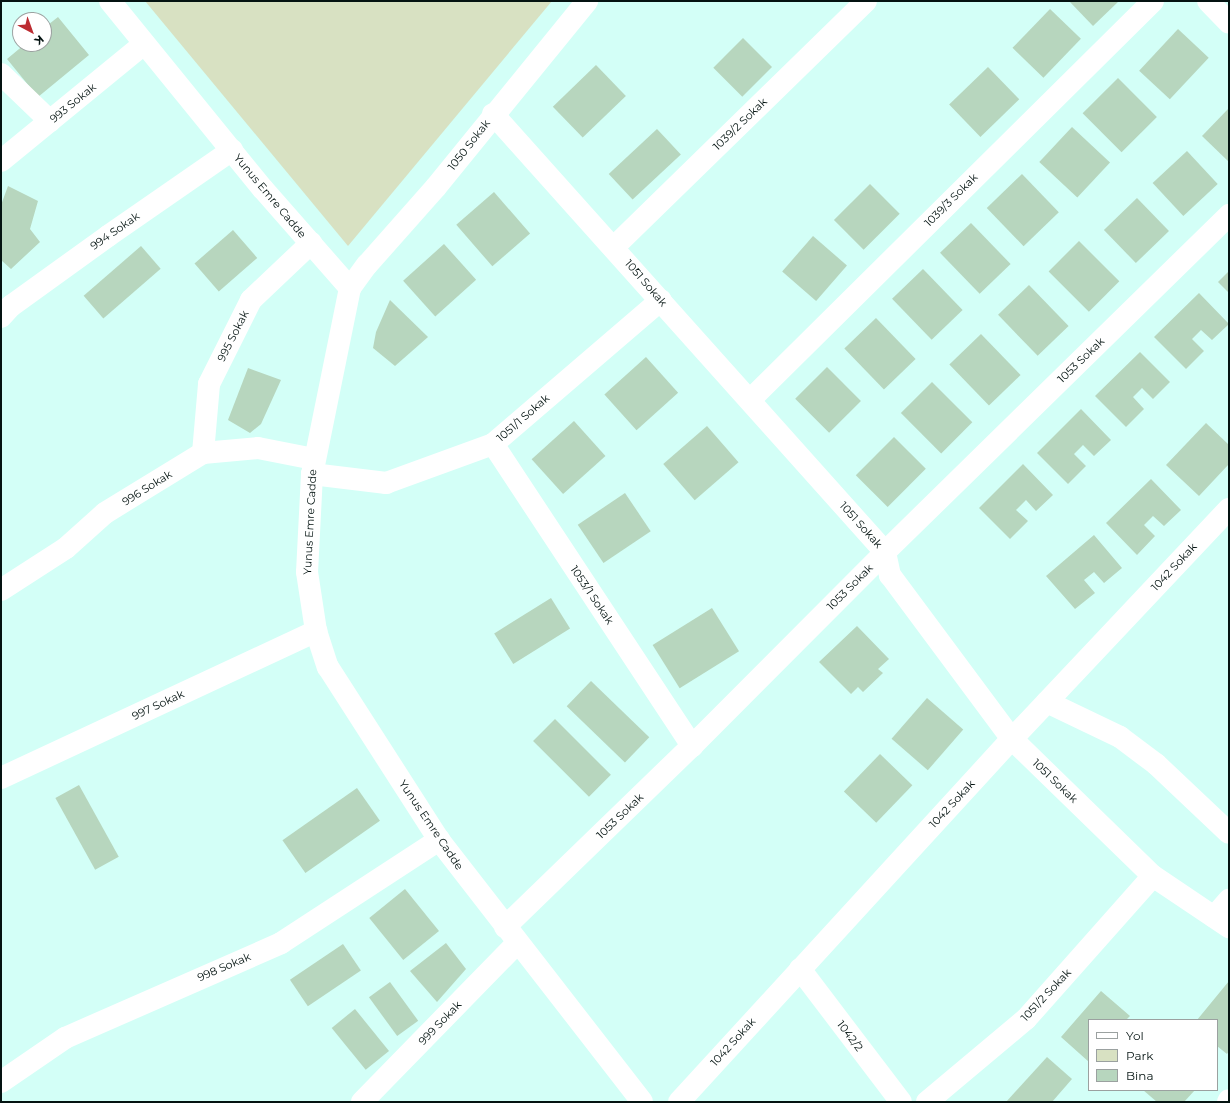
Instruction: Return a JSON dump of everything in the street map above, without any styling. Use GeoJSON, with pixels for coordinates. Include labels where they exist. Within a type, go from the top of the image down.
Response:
{"type":"FeatureCollection","features":[{"type":"Feature","properties":{"kind":"street","name":"Yunus Emre Cadde"},"geometry":{"type":"LineString","coordinates":[[110,1],[232,150],[350,288],[313,467],[306,572],[316,631],[328,667],[439,840],[511,935],[642,1102]]}},
{"type":"Feature","properties":{"kind":"street","name":"1050 Sokak"},"geometry":{"type":"LineString","coordinates":[[350,288],[367,265],[436,187],[493,114],[587,1]]}},
{"type":"Feature","properties":{"kind":"street","name":"1039/2 Sokak"},"geometry":{"type":"LineString","coordinates":[[614,247],[866,1]]}},
{"type":"Feature","properties":{"kind":"street","name":"1039/3 Sokak"},"geometry":{"type":"LineString","coordinates":[[750,400],[1153,1]]}},
{"type":"Feature","properties":{"kind":"street"},"geometry":{"type":"LineString","coordinates":[[1208,1],[1229,23]]}},
{"type":"Feature","properties":{"kind":"street","name":"993 Sokak"},"geometry":{"type":"LineString","coordinates":[[1,161],[144,44]]}},
{"type":"Feature","properties":{"kind":"street"},"geometry":{"type":"LineString","coordinates":[[1,74],[50,121]]}},
{"type":"Feature","properties":{"kind":"street","name":"1051 Sokak"},"geometry":{"type":"LineString","coordinates":[[493,114],[614,247],[885,552],[890,575],[1012,739],[1153,876],[1222,922]]}},
{"type":"Feature","properties":{"kind":"street","name":"994 Sokak"},"geometry":{"type":"LineString","coordinates":[[1,317],[12,306],[108,236],[232,150]]}},
{"type":"Feature","properties":{"kind":"street","name":"1053 Sokak"},"geometry":{"type":"LineString","coordinates":[[511,935],[692,746],[885,552],[1229,215]]}},
{"type":"Feature","properties":{"kind":"street","name":"995 Sokak"},"geometry":{"type":"LineString","coordinates":[[203,453],[209,384],[251,300],[311,243]]}},
{"type":"Feature","properties":{"kind":"street","name":"1051/1 Sokak"},"geometry":{"type":"LineString","coordinates":[[313,467],[386,483],[493,444],[661,300]]}},
{"type":"Feature","properties":{"kind":"street","name":"1053/1 Sokak"},"geometry":{"type":"LineString","coordinates":[[493,444],[692,746]]}},
{"type":"Feature","properties":{"kind":"street","name":"996 Sokak"},"geometry":{"type":"LineString","coordinates":[[1,590],[66,548],[105,514],[203,453],[258,448],[313,467]]}},
{"type":"Feature","properties":{"kind":"street","name":"1042 Sokak"},"geometry":{"type":"LineString","coordinates":[[679,1102],[1012,739],[1228,510]]}},
{"type":"Feature","properties":{"kind":"street","name":"997 Sokak"},"geometry":{"type":"LineString","coordinates":[[1,778],[316,631]]}},
{"type":"Feature","properties":{"kind":"street"},"geometry":{"type":"LineString","coordinates":[[1047,702],[1120,737],[1156,764],[1229,833]]}},
{"type":"Feature","properties":{"kind":"street","name":"998 Sokak"},"geometry":{"type":"LineString","coordinates":[[1,1082],[64,1038],[281,943],[439,840]]}},
{"type":"Feature","properties":{"kind":"street","name":"1051/2 Sokak"},"geometry":{"type":"LineString","coordinates":[[927,1102],[1026,1019],[1153,876]]}},
{"type":"Feature","properties":{"kind":"street"},"geometry":{"type":"LineString","coordinates":[[1222,922],[1229,900]]}},
{"type":"Feature","properties":{"kind":"street","name":"999 Sokak"},"geometry":{"type":"LineString","coordinates":[[362,1102],[511,935]]}},
{"type":"Feature","properties":{"kind":"street","name":"1042/2"},"geometry":{"type":"LineString","coordinates":[[800,969],[900,1102]]}},
{"type":"Feature","properties":{"kind":"green space"},"geometry":{"type":"Polygon","coordinates":[[[145,1],[552,1],[348,246],[145,1]]]}},
{"type":"Feature","properties":{"kind":"building"},"geometry":{"type":"Polygon","coordinates":[[[1069,1],[1119,1],[1093,26],[1069,1]]]}},
{"type":"Feature","properties":{"kind":"building"},"geometry":{"type":"Polygon","coordinates":[[[1050,9],[1081,39],[1043,78],[1012,48],[1050,9]]]}},
{"type":"Feature","properties":{"kind":"building"},"geometry":{"type":"Polygon","coordinates":[[[58,17],[89,55],[38,97],[7,59],[15,52],[52,52],[52,22],[58,17]]]}},
{"type":"Feature","properties":{"kind":"building"},"geometry":{"type":"Polygon","coordinates":[[[1178,29],[1209,58],[1170,99],[1139,71],[1178,29]]]}},
{"type":"Feature","properties":{"kind":"building"},"geometry":{"type":"Polygon","coordinates":[[[743,38],[772,67],[742,97],[713,68],[743,38]]]}},
{"type":"Feature","properties":{"kind":"building"},"geometry":{"type":"Polygon","coordinates":[[[596,65],[626,96],[583,138],[553,107],[596,65]]]}},
{"type":"Feature","properties":{"kind":"building"},"geometry":{"type":"Polygon","coordinates":[[[988,67],[1019,99],[980,137],[949,105],[988,67]]]}},
{"type":"Feature","properties":{"kind":"building"},"geometry":{"type":"Polygon","coordinates":[[[1118,78],[1157,117],[1122,152],[1083,113],[1118,78]]]}},
{"type":"Feature","properties":{"kind":"building"},"geometry":{"type":"Polygon","coordinates":[[[1229,108],[1229,162],[1202,136],[1229,108]]]}},
{"type":"Feature","properties":{"kind":"building"},"geometry":{"type":"Polygon","coordinates":[[[1072,127],[1110,162],[1077,198],[1039,162],[1072,127]]]}},
{"type":"Feature","properties":{"kind":"building"},"geometry":{"type":"Polygon","coordinates":[[[657,129],[681,155],[633,200],[609,174],[657,129]]]}},
{"type":"Feature","properties":{"kind":"building"},"geometry":{"type":"Polygon","coordinates":[[[1187,151],[1218,184],[1183,216],[1153,183],[1187,151]]]}},
{"type":"Feature","properties":{"kind":"building"},"geometry":{"type":"Polygon","coordinates":[[[1022,174],[1059,212],[1024,246],[987,208],[1022,174]]]}},
{"type":"Feature","properties":{"kind":"building"},"geometry":{"type":"Polygon","coordinates":[[[870,184],[900,214],[864,250],[834,220],[870,184]]]}},
{"type":"Feature","properties":{"kind":"building"},"geometry":{"type":"Polygon","coordinates":[[[8,186],[38,201],[30,229],[40,242],[11,269],[1,260],[1,205],[8,186]]]}},
{"type":"Feature","properties":{"kind":"building"},"geometry":{"type":"Polygon","coordinates":[[[494,192],[530,234],[492,266],[456,225],[494,192]]]}},
{"type":"Feature","properties":{"kind":"building"},"geometry":{"type":"Polygon","coordinates":[[[1137,198],[1169,231],[1136,263],[1104,230],[1137,198]]]}},
{"type":"Feature","properties":{"kind":"building"},"geometry":{"type":"Polygon","coordinates":[[[971,223],[1011,264],[980,294],[940,253],[971,223]]]}},
{"type":"Feature","properties":{"kind":"building"},"geometry":{"type":"Polygon","coordinates":[[[233,230],[257,258],[219,291],[195,263],[233,230]]]}},
{"type":"Feature","properties":{"kind":"building"},"geometry":{"type":"Polygon","coordinates":[[[813,236],[847,266],[816,301],[782,271],[813,236]]]}},
{"type":"Feature","properties":{"kind":"building"},"geometry":{"type":"Polygon","coordinates":[[[1079,241],[1119,281],[1089,312],[1049,271],[1079,241]]]}},
{"type":"Feature","properties":{"kind":"building"},"geometry":{"type":"Polygon","coordinates":[[[444,244],[476,280],[435,316],[403,281],[444,244]]]}},
{"type":"Feature","properties":{"kind":"building"},"geometry":{"type":"Polygon","coordinates":[[[141,246],[161,269],[103,319],[84,296],[141,246]]]}},
{"type":"Feature","properties":{"kind":"building"},"geometry":{"type":"Polygon","coordinates":[[[923,269],[963,310],[932,340],[892,299],[923,269]]]}},
{"type":"Feature","properties":{"kind":"building"},"geometry":{"type":"Polygon","coordinates":[[[1229,271],[1229,293],[1218,282],[1229,271]]]}},
{"type":"Feature","properties":{"kind":"building"},"geometry":{"type":"Polygon","coordinates":[[[1029,285],[1069,326],[1038,356],[998,315],[1029,285]]]}},
{"type":"Feature","properties":{"kind":"building"},"geometry":{"type":"Polygon","coordinates":[[[1199,293],[1229,324],[1212,340],[1201,330],[1192,339],[1204,351],[1186,369],[1154,337],[1199,293]]]}},
{"type":"Feature","properties":{"kind":"building"},"geometry":{"type":"Polygon","coordinates":[[[390,300],[428,337],[395,366],[373,348],[376,332],[390,300]]]}},
{"type":"Feature","properties":{"kind":"building"},"geometry":{"type":"Polygon","coordinates":[[[876,318],[916,359],[884,390],[844,349],[876,318]]]}},
{"type":"Feature","properties":{"kind":"building"},"geometry":{"type":"Polygon","coordinates":[[[981,334],[1021,375],[989,406],[949,365],[981,334]]]}},
{"type":"Feature","properties":{"kind":"building"},"geometry":{"type":"Polygon","coordinates":[[[1140,352],[1170,382],[1153,399],[1142,388],[1133,397],[1144,409],[1126,427],[1095,396],[1140,352]]]}},
{"type":"Feature","properties":{"kind":"building"},"geometry":{"type":"Polygon","coordinates":[[[646,357],[678,393],[637,430],[604,394],[646,357]]]}},
{"type":"Feature","properties":{"kind":"building"},"geometry":{"type":"Polygon","coordinates":[[[827,367],[861,401],[829,433],[795,399],[827,367]]]}},
{"type":"Feature","properties":{"kind":"building"},"geometry":{"type":"Polygon","coordinates":[[[248,368],[281,380],[261,424],[250,433],[228,420],[248,368]]]}},
{"type":"Feature","properties":{"kind":"building"},"geometry":{"type":"Polygon","coordinates":[[[932,382],[972,422],[941,453],[901,413],[932,382]]]}},
{"type":"Feature","properties":{"kind":"building"},"geometry":{"type":"Polygon","coordinates":[[[1081,409],[1111,440],[1094,456],[1083,445],[1074,454],[1086,466],[1068,484],[1037,453],[1081,409]]]}},
{"type":"Feature","properties":{"kind":"building"},"geometry":{"type":"Polygon","coordinates":[[[574,421],[605,456],[563,494],[532,459],[574,421]]]}},
{"type":"Feature","properties":{"kind":"building"},"geometry":{"type":"Polygon","coordinates":[[[1206,423],[1229,445],[1229,464],[1199,496],[1166,465],[1206,423]]]}},
{"type":"Feature","properties":{"kind":"building"},"geometry":{"type":"Polygon","coordinates":[[[707,426],[738,462],[695,500],[663,464],[707,426]]]}},
{"type":"Feature","properties":{"kind":"building"},"geometry":{"type":"Polygon","coordinates":[[[894,437],[926,469],[888,507],[856,475],[894,437]]]}},
{"type":"Feature","properties":{"kind":"building"},"geometry":{"type":"Polygon","coordinates":[[[1023,464],[1053,495],[1036,511],[1026,500],[1016,510],[1028,521],[1010,539],[979,508],[1023,464]]]}},
{"type":"Feature","properties":{"kind":"building"},"geometry":{"type":"Polygon","coordinates":[[[1151,479],[1181,510],[1164,526],[1153,516],[1144,525],[1155,536],[1137,555],[1106,523],[1151,479]]]}},
{"type":"Feature","properties":{"kind":"building"},"geometry":{"type":"Polygon","coordinates":[[[625,493],[651,531],[603,563],[578,525],[625,493]]]}},
{"type":"Feature","properties":{"kind":"building"},"geometry":{"type":"Polygon","coordinates":[[[1094,535],[1122,568],[1104,583],[1094,572],[1084,580],[1095,593],[1075,609],[1046,576],[1094,535]]]}},
{"type":"Feature","properties":{"kind":"building"},"geometry":{"type":"Polygon","coordinates":[[[551,598],[570,629],[513,664],[494,634],[551,598]]]}},
{"type":"Feature","properties":{"kind":"building"},"geometry":{"type":"Polygon","coordinates":[[[712,608],[739,651],[680,688],[653,645],[712,608]]]}},
{"type":"Feature","properties":{"kind":"building"},"geometry":{"type":"Polygon","coordinates":[[[857,626],[889,659],[878,669],[883,673],[863,692],[858,687],[851,694],[819,662],[857,626]]]}},
{"type":"Feature","properties":{"kind":"building"},"geometry":{"type":"Polygon","coordinates":[[[591,681],[649,737],[625,762],[567,706],[591,681]]]}},
{"type":"Feature","properties":{"kind":"building"},"geometry":{"type":"Polygon","coordinates":[[[927,698],[963,729],[928,770],[892,739],[927,698]]]}},
{"type":"Feature","properties":{"kind":"building"},"geometry":{"type":"Polygon","coordinates":[[[555,719],[611,775],[589,797],[533,741],[555,719]]]}},
{"type":"Feature","properties":{"kind":"building"},"geometry":{"type":"Polygon","coordinates":[[[880,754],[912,785],[876,823],[844,791],[880,754]]]}},
{"type":"Feature","properties":{"kind":"building"},"geometry":{"type":"Polygon","coordinates":[[[79,785],[119,857],[95,870],[55,798],[79,785]]]}},
{"type":"Feature","properties":{"kind":"building"},"geometry":{"type":"Polygon","coordinates":[[[357,788],[380,821],[305,873],[282,840],[357,788]]]}},
{"type":"Feature","properties":{"kind":"building"},"geometry":{"type":"Polygon","coordinates":[[[405,889],[439,931],[403,960],[369,918],[405,889]]]}},
{"type":"Feature","properties":{"kind":"building"},"geometry":{"type":"Polygon","coordinates":[[[446,943],[466,969],[437,1002],[410,971],[446,943]]]}},
{"type":"Feature","properties":{"kind":"building"},"geometry":{"type":"Polygon","coordinates":[[[343,944],[361,971],[308,1006],[290,980],[343,944]]]}},
{"type":"Feature","properties":{"kind":"building"},"geometry":{"type":"Polygon","coordinates":[[[1229,981],[1229,1051],[1227,1054],[1218,1047],[1218,1019],[1198,1019],[1229,981]]]}},
{"type":"Feature","properties":{"kind":"building"},"geometry":{"type":"Polygon","coordinates":[[[390,982],[418,1021],[397,1036],[369,997],[390,982]]]}},
{"type":"Feature","properties":{"kind":"building"},"geometry":{"type":"Polygon","coordinates":[[[1101,991],[1130,1016],[1127,1019],[1088,1019],[1088,1061],[1061,1037],[1101,991]]]}},
{"type":"Feature","properties":{"kind":"building"},"geometry":{"type":"Polygon","coordinates":[[[355,1009],[389,1051],[366,1070],[332,1028],[355,1009]]]}},
{"type":"Feature","properties":{"kind":"building"},"geometry":{"type":"Polygon","coordinates":[[[1047,1057],[1072,1079],[1052,1102],[1006,1102],[1047,1057]]]}},
{"type":"Feature","properties":{"kind":"building"},"geometry":{"type":"Polygon","coordinates":[[[1144,1091],[1194,1091],[1184,1102],[1157,1102],[1144,1091]]]}}]}
